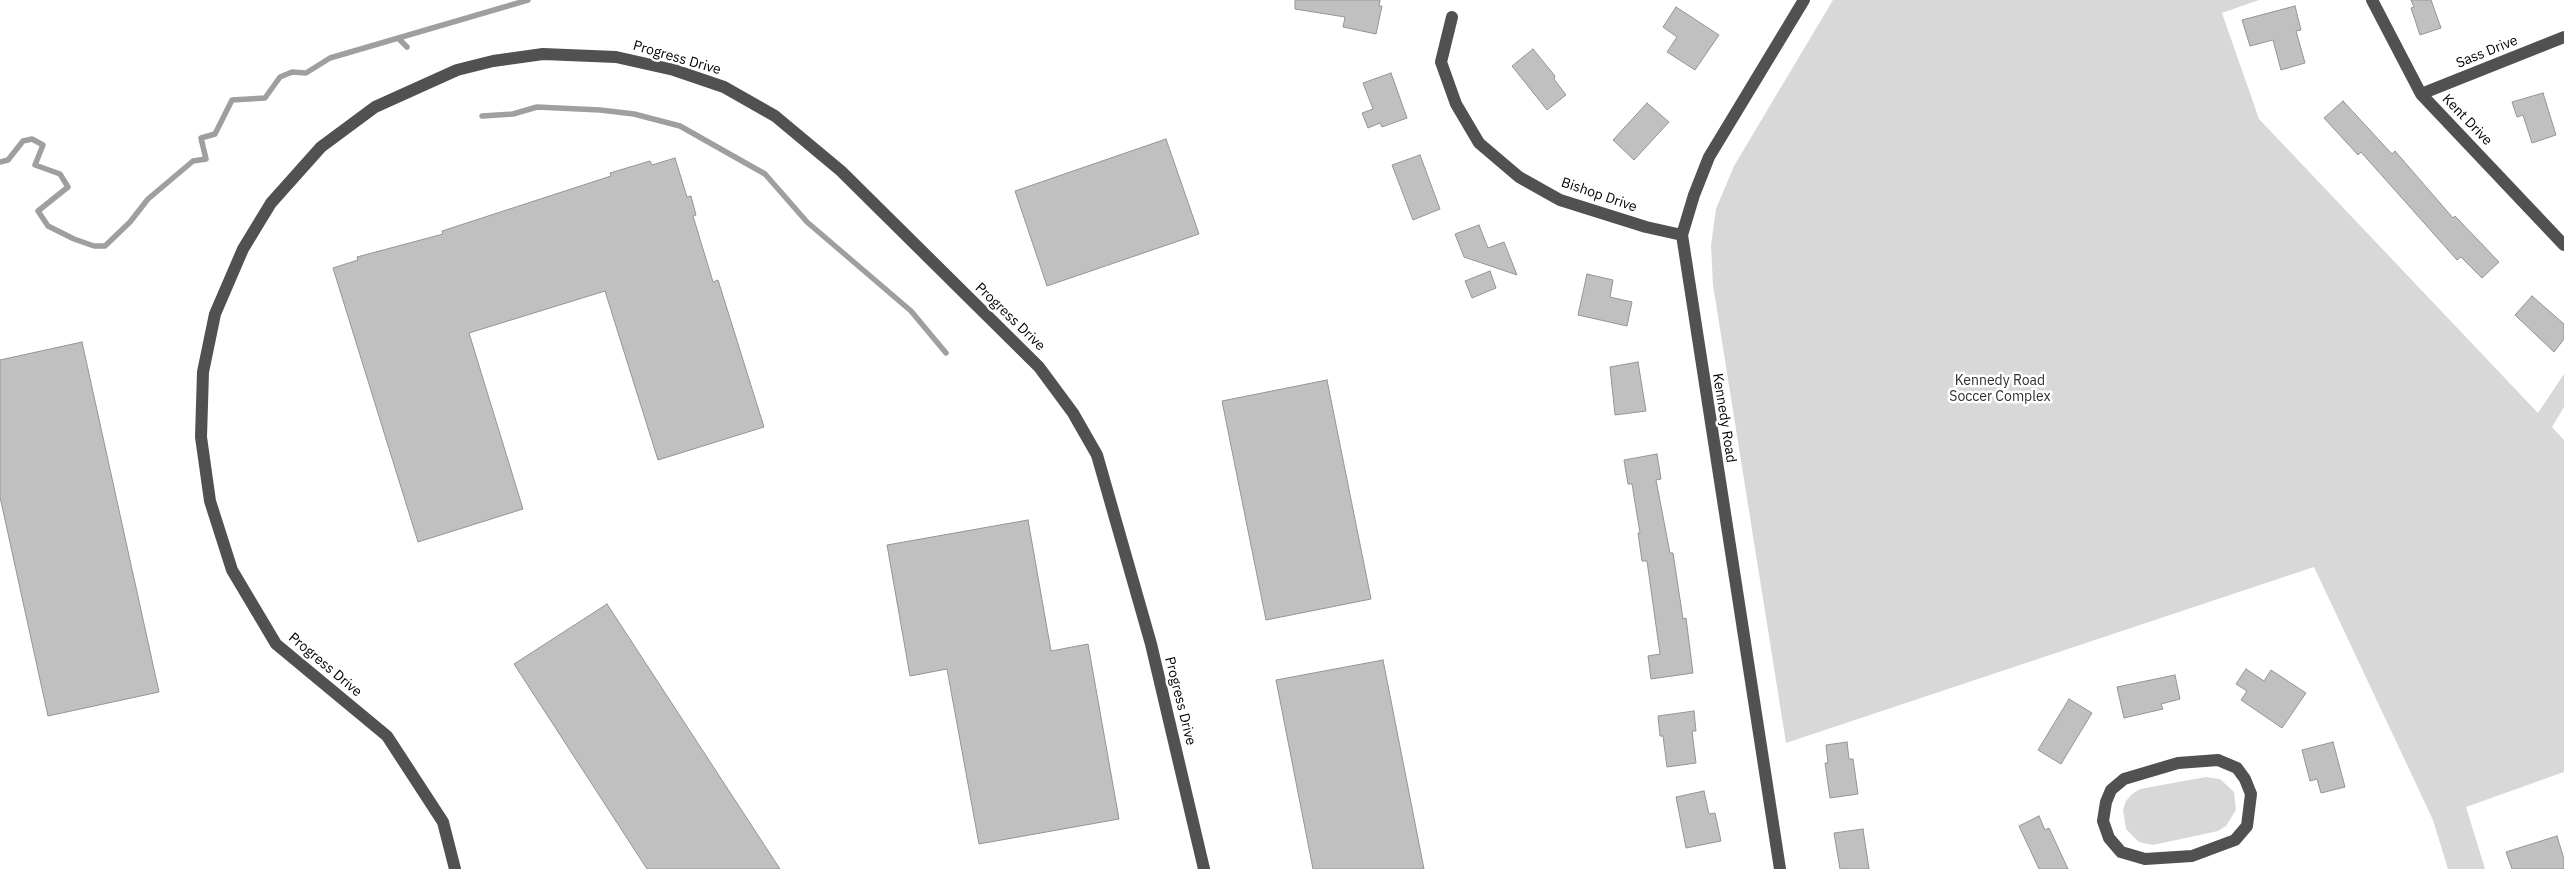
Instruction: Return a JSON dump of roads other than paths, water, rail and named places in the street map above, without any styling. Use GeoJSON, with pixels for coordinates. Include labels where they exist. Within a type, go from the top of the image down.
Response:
{"type":"FeatureCollection","features":[{"type":"Feature","properties":{"kind":"street","name":"Kennedy Road"},"geometry":{"type":"LineString","coordinates":[[1780,869],[1682,235],[1694,194],[1709,157],[1804,0]]}},
{"type":"Feature","properties":{"kind":"street","name":"Kent Drive"},"geometry":{"type":"LineString","coordinates":[[2372,0],[2421,94],[2564,245]]}},
{"type":"Feature","properties":{"kind":"street","name":"Bishop Drive"},"geometry":{"type":"LineString","coordinates":[[1452,17],[1441,62],[1456,104],[1479,143],[1519,177],[1560,200],[1646,227],[1682,235]]}},
{"type":"Feature","properties":{"kind":"street","name":"Sass Drive"},"geometry":{"type":"LineString","coordinates":[[2421,94],[2564,37]]}},
{"type":"Feature","properties":{"kind":"street","name":"Progress Drive"},"geometry":{"type":"LineString","coordinates":[[455,869],[443,822],[387,736],[276,644],[232,570],[210,501],[201,437],[203,372],[215,314],[243,249],[271,203],[320,147],[375,107],[457,70],[493,61],[543,54],[616,57],[674,70],[724,87],[775,116],[841,171],[1039,366],[1073,413],[1097,455],[1151,644],[1204,869]]}},
{"type":"Feature","properties":{"kind":"street"},"geometry":{"type":"LineString","coordinates":[[2218,760],[2237,768],[2245,779],[2251,794],[2247,826],[2235,840],[2192,856],[2145,859],[2121,852],[2110,838],[2103,821],[2106,802],[2111,790],[2124,779],[2178,763],[2218,760]]}},
{"type":"Feature","properties":{"kind":"street"},"geometry":{"type":"LineString","coordinates":[[2192,856],[2195,869]]}},
{"type":"Feature","properties":{"kind":"waterway"},"geometry":{"type":"LineString","coordinates":[[0,162],[8,160],[23,141],[32,139],[43,145],[35,165],[60,174],[68,187],[38,211],[48,226],[74,239],[94,246],[105,246],[130,222],[148,199],[193,161],[206,159],[201,138],[215,134],[232,100],[265,98],[280,77],[292,72],[306,73],[330,58],[528,0]]}},
{"type":"Feature","properties":{"kind":"waterway"},"geometry":{"type":"LineString","coordinates":[[399,39],[407,47]]}},
{"type":"Feature","properties":{"kind":"waterway"},"geometry":{"type":"LineString","coordinates":[[482,116],[513,114],[537,107],[600,110],[634,114],[680,126],[765,174],[807,222],[911,311],[946,353]]}},
{"type":"Feature","properties":{"kind":"park label","name":"Kennedy Road Soccer Complex"},"geometry":{"type":"Point","coordinates":[2000,390]}}]}
